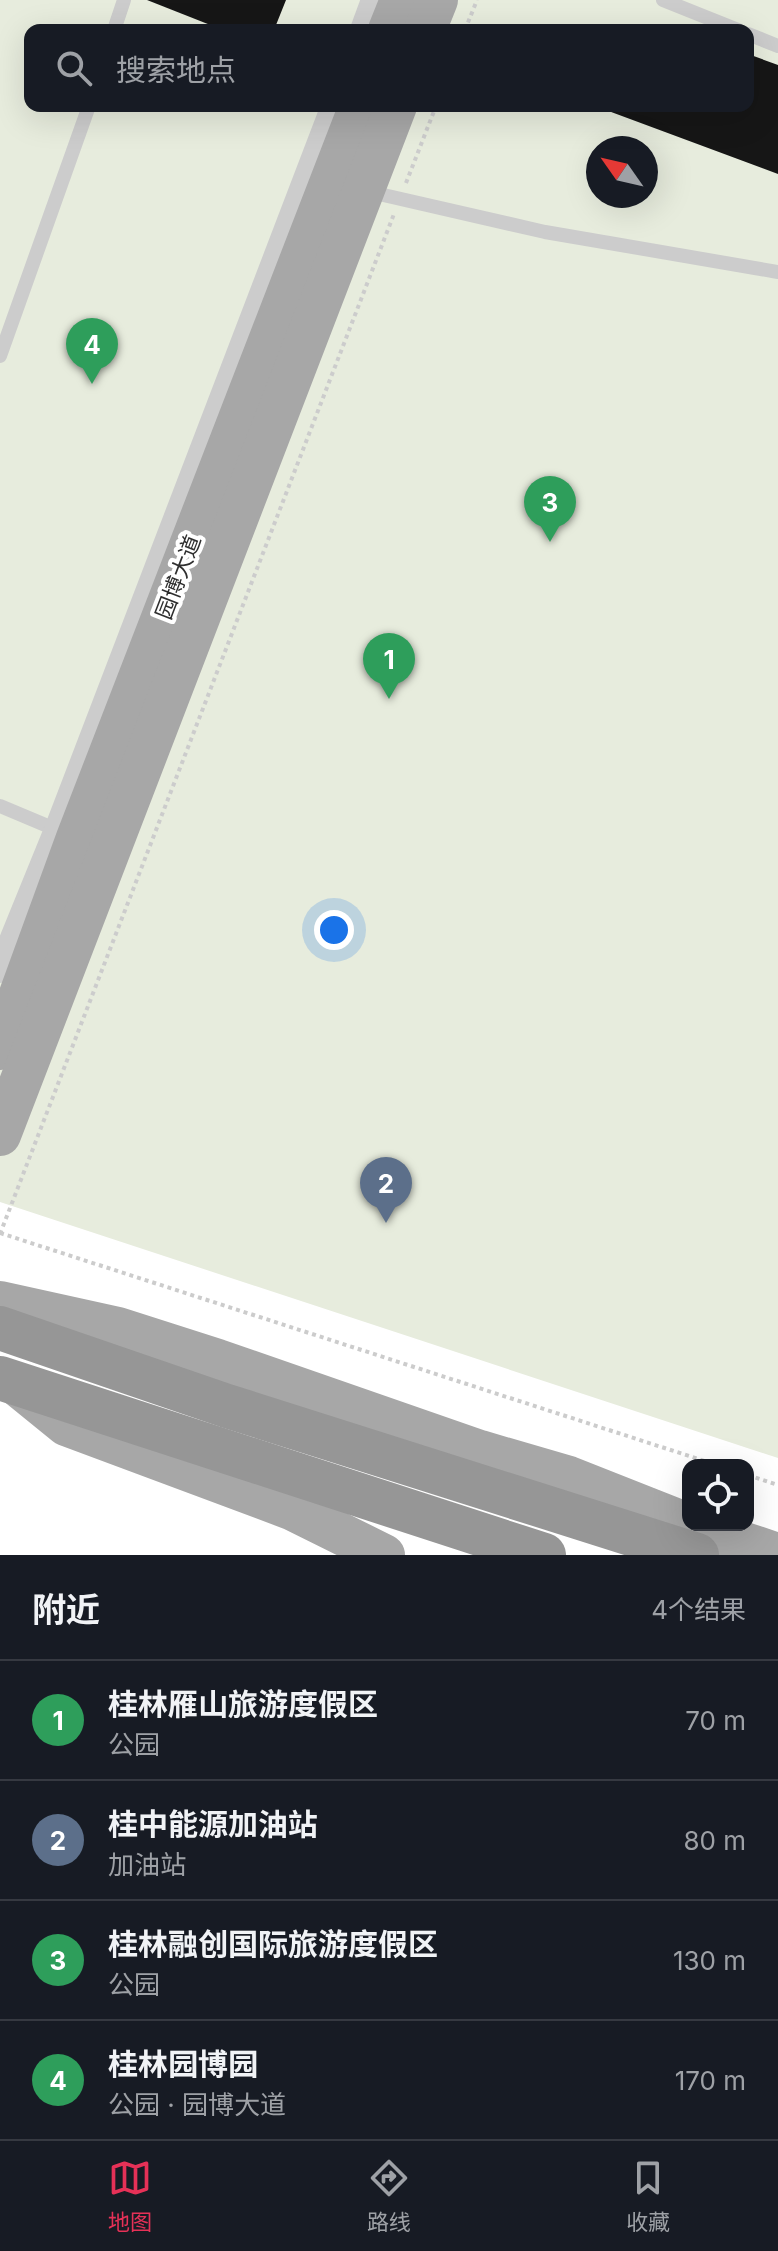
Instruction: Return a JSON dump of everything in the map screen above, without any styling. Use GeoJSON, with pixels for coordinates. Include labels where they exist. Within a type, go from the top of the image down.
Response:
{"type":"FeatureCollection","features":[{"type":"Feature","properties":{"kind":"highway"},"geometry":{"type":"LineString","coordinates":[[0,1328],[227,1406],[697,1555]]}},
{"type":"Feature","properties":{"kind":"highway"},"geometry":{"type":"LineString","coordinates":[[7,1381],[544,1555]]}},
{"type":"Feature","properties":{"kind":"main road"},"geometry":{"type":"LineString","coordinates":[[391,24],[401,0]]}},
{"type":"Feature","properties":{"kind":"main road"},"geometry":{"type":"LineString","coordinates":[[427,24],[437,0]]}},
{"type":"Feature","properties":{"kind":"main road","name":"园博大道"},"geometry":{"type":"LineString","coordinates":[[0,1049],[67,834],[358,189],[360,112]]}},
{"type":"Feature","properties":{"kind":"main road"},"geometry":{"type":"LineString","coordinates":[[0,1135],[358,189],[393,112]]}},
{"type":"Feature","properties":{"kind":"main road"},"geometry":{"type":"LineString","coordinates":[[0,1302],[118,1328],[218,1360],[480,1451],[569,1477],[682,1522]]}},
{"type":"Feature","properties":{"kind":"main road"},"geometry":{"type":"LineString","coordinates":[[7,1381],[66,1425],[291,1509],[384,1555]]}},
{"type":"Feature","properties":{"kind":"main road"},"geometry":{"type":"LineString","coordinates":[[707,1531],[778,1554]]}},
{"type":"Feature","properties":{"kind":"street"},"geometry":{"type":"LineString","coordinates":[[365,24],[374,0]]}},
{"type":"Feature","properties":{"kind":"street"},"geometry":{"type":"LineString","coordinates":[[0,970],[67,834],[332,112]]}},
{"type":"Feature","properties":{"kind":"lane"},"geometry":{"type":"LineString","coordinates":[[116,24],[124,0]]}},
{"type":"Feature","properties":{"kind":"lane"},"geometry":{"type":"LineString","coordinates":[[663,0],[723,24]]}},
{"type":"Feature","properties":{"kind":"lane"},"geometry":{"type":"LineString","coordinates":[[754,36],[778,46]]}},
{"type":"Feature","properties":{"kind":"lane"},"geometry":{"type":"LineString","coordinates":[[0,356],[87,112]]}},
{"type":"Feature","properties":{"kind":"lane"},"geometry":{"type":"LineString","coordinates":[[358,189],[545,232],[778,272]]}},
{"type":"Feature","properties":{"kind":"lane"},"geometry":{"type":"LineString","coordinates":[[0,806],[67,834]]}},
{"type":"Feature","properties":{"kind":"path"},"geometry":{"type":"LineString","coordinates":[[467,24],[477,0]]}},
{"type":"Feature","properties":{"kind":"path"},"geometry":{"type":"LineString","coordinates":[[430,112],[358,189],[0,1233],[698,1459]]}},
{"type":"Feature","properties":{"kind":"path"},"geometry":{"type":"LineString","coordinates":[[754,1477],[778,1485]]}},
{"type":"Feature","properties":{"kind":"shaded area"},"geometry":{"type":"Polygon","coordinates":[[[0,0],[778,0],[778,1458],[0,1202],[0,0]]]}},
{"type":"Feature","properties":{"kind":"building"},"geometry":{"type":"Polygon","coordinates":[[[147,0],[286,0],[276,24],[208,24],[147,0]]]}},
{"type":"Feature","properties":{"kind":"building"},"geometry":{"type":"Polygon","coordinates":[[[754,56],[778,65],[778,174],[611,112],[754,112],[754,56]]]}},
{"type":"Feature","properties":{"kind":"place","name":"桂林园博园"},"geometry":{"type":"Point","coordinates":[92,384]}},
{"type":"Feature","properties":{"kind":"place","name":"桂林融创国际旅游度假区"},"geometry":{"type":"Point","coordinates":[550,542]}},
{"type":"Feature","properties":{"kind":"place","name":"桂林雁山旅游度假区"},"geometry":{"type":"Point","coordinates":[389,699]}},
{"type":"Feature","properties":{"kind":"place","name":"桂中能源加油站"},"geometry":{"type":"Point","coordinates":[386,1223]}}]}
